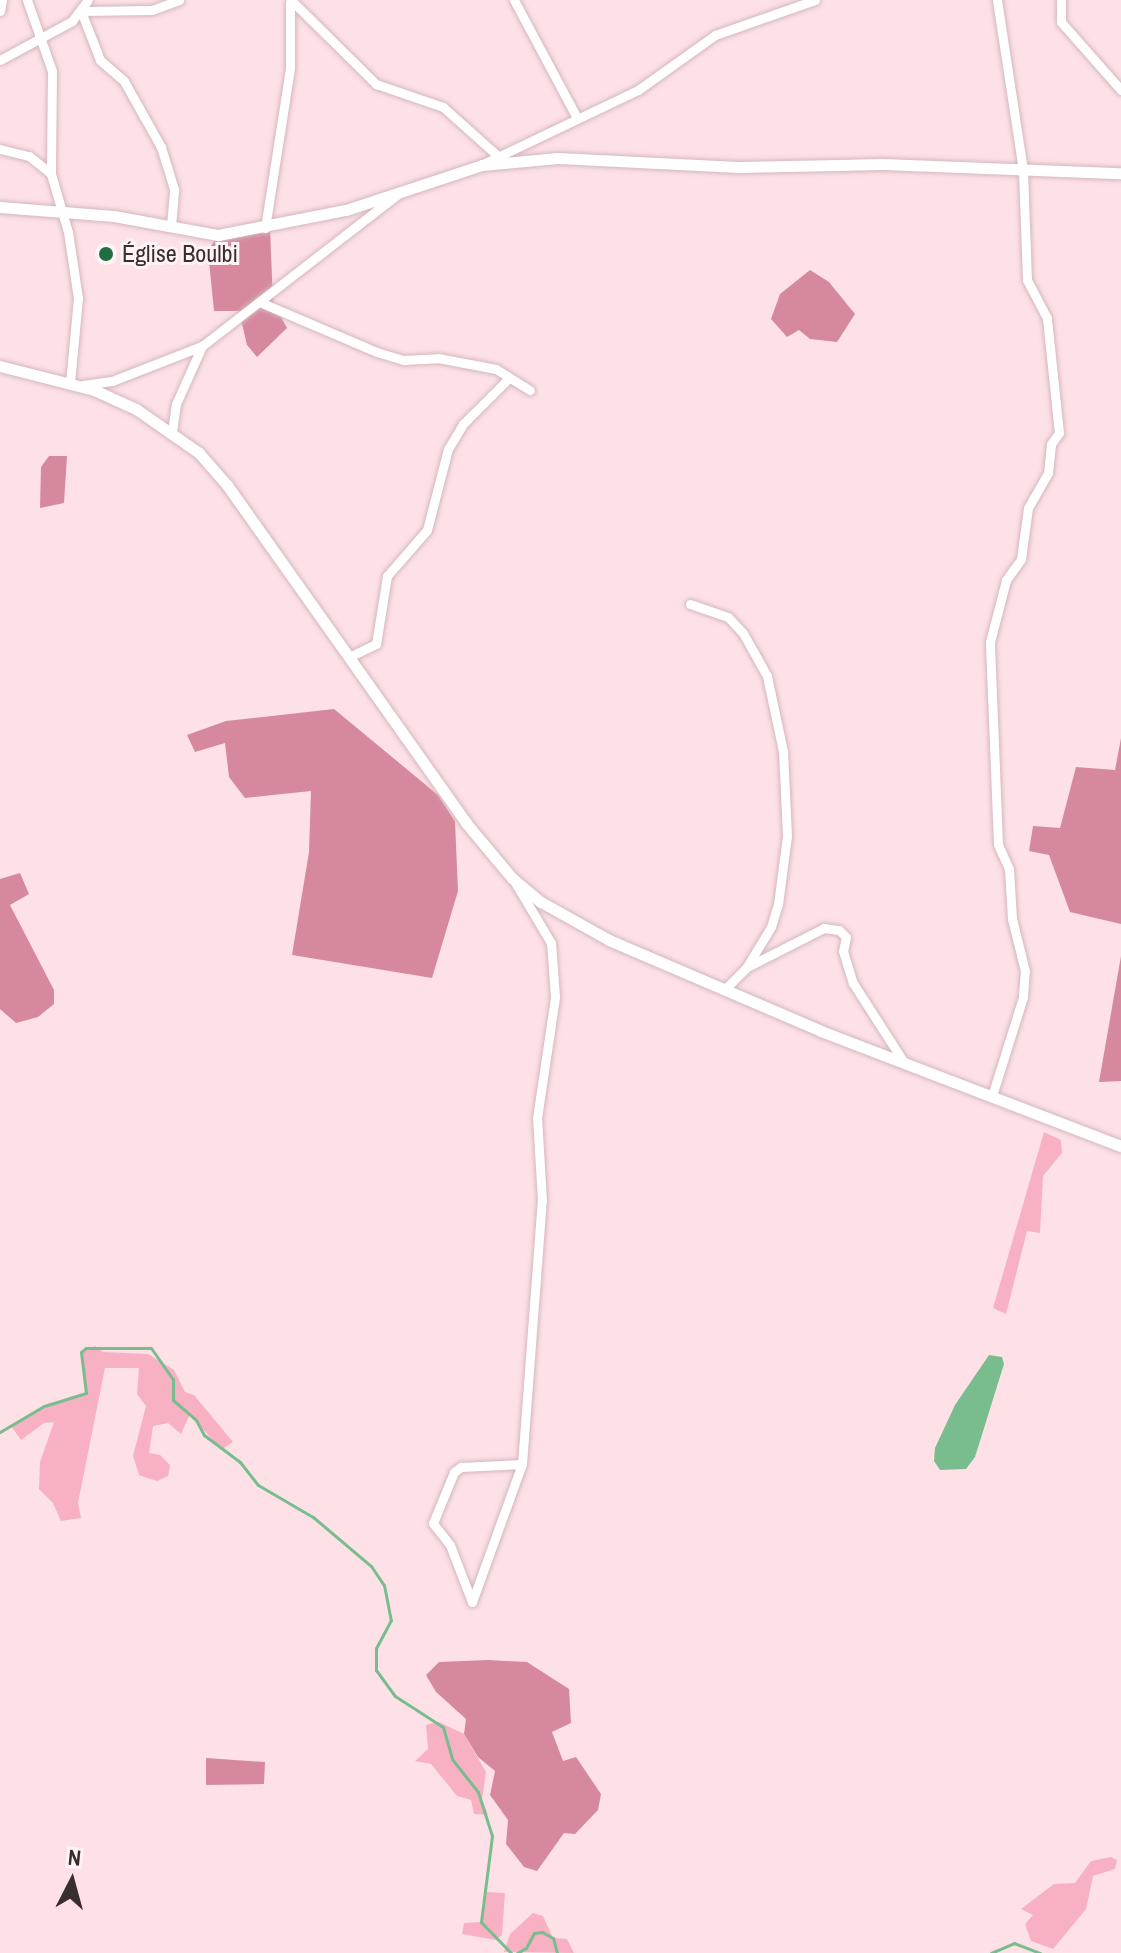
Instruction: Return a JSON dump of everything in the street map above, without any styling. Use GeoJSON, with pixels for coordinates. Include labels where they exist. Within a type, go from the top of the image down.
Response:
{"type":"FeatureCollection","features":[{"type":"Feature","properties":{"kind":"street"},"geometry":{"type":"LineString","coordinates":[[0,11],[2,0]]}},
{"type":"Feature","properties":{"kind":"street"},"geometry":{"type":"LineString","coordinates":[[27,0],[42,39],[53,83],[51,174],[62,212],[80,321],[75,383]]}},
{"type":"Feature","properties":{"kind":"street"},"geometry":{"type":"LineString","coordinates":[[0,60],[42,39],[81,11],[88,0]]}},
{"type":"Feature","properties":{"kind":"street"},"geometry":{"type":"LineString","coordinates":[[81,11],[152,10],[179,0]]}},
{"type":"Feature","properties":{"kind":"street"},"geometry":{"type":"LineString","coordinates":[[290,0],[376,84],[443,107],[497,157],[513,161]]}},
{"type":"Feature","properties":{"kind":"street"},"geometry":{"type":"LineString","coordinates":[[265,228],[290,68],[290,0]]}},
{"type":"Feature","properties":{"kind":"street"},"geometry":{"type":"LineString","coordinates":[[514,0],[576,116]]}},
{"type":"Feature","properties":{"kind":"street"},"geometry":{"type":"LineString","coordinates":[[0,207],[171,226],[218,235],[265,228],[397,195],[482,165],[576,116],[638,90],[715,35],[815,0]]}},
{"type":"Feature","properties":{"kind":"street"},"geometry":{"type":"LineString","coordinates":[[992,1096],[1023,997],[1025,971],[1012,919],[1009,869],[998,844],[990,642],[1006,580],[1021,559],[1028,508],[1048,473],[1051,444],[1059,433],[1047,318],[1027,280],[1023,170],[997,0]]}},
{"type":"Feature","properties":{"kind":"street"},"geometry":{"type":"LineString","coordinates":[[1061,0],[1061,22],[1121,90]]}},
{"type":"Feature","properties":{"kind":"street"},"geometry":{"type":"LineString","coordinates":[[81,11],[100,60],[124,81],[161,147],[174,189],[171,226]]}},
{"type":"Feature","properties":{"kind":"street"},"geometry":{"type":"LineString","coordinates":[[0,149],[29,156],[51,174]]}},
{"type":"Feature","properties":{"kind":"street"},"geometry":{"type":"LineString","coordinates":[[482,165],[558,158],[738,167],[882,164],[1121,173]]}},
{"type":"Feature","properties":{"kind":"street"},"geometry":{"type":"LineString","coordinates":[[75,383],[112,381],[202,346],[262,303],[397,195]]}},
{"type":"Feature","properties":{"kind":"street"},"geometry":{"type":"LineString","coordinates":[[262,303],[386,355],[482,366],[530,390]]}},
{"type":"Feature","properties":{"kind":"street"},"geometry":{"type":"LineString","coordinates":[[172,432],[176,404],[202,346]]}},
{"type":"Feature","properties":{"kind":"street"},"geometry":{"type":"LineString","coordinates":[[0,366],[75,383],[136,409],[172,432],[223,478],[466,823],[512,878],[551,943],[556,967],[537,1118],[542,1201],[522,1464],[472,1602],[450,1545],[433,1523],[454,1472],[461,1467],[522,1464]]}},
{"type":"Feature","properties":{"kind":"street"},"geometry":{"type":"LineString","coordinates":[[349,657],[376,644],[387,576],[427,530],[448,449],[463,424],[509,378]]}},
{"type":"Feature","properties":{"kind":"street"},"geometry":{"type":"LineString","coordinates":[[690,604],[728,617],[743,633],[767,676],[783,751],[787,836],[778,904],[771,927],[746,968],[724,990]]}},
{"type":"Feature","properties":{"kind":"street"},"geometry":{"type":"LineString","coordinates":[[512,878],[541,902],[609,940],[905,1064],[1121,1146]]}},
{"type":"Feature","properties":{"kind":"street"},"geometry":{"type":"LineString","coordinates":[[746,968],[824,928],[839,930],[846,937],[843,951],[853,983],[905,1064]]}},
{"type":"Feature","properties":{"kind":"shaded area"},"geometry":{"type":"Polygon","coordinates":[[[270,228],[273,302],[287,328],[257,357],[247,345],[239,311],[214,311],[208,251],[218,235],[270,228]]]}},
{"type":"Feature","properties":{"kind":"shaded area"},"geometry":{"type":"Polygon","coordinates":[[[810,270],[829,282],[855,314],[837,342],[810,339],[799,330],[787,337],[771,319],[780,294],[810,270]]]}},
{"type":"Feature","properties":{"kind":"shaded area"},"geometry":{"type":"Polygon","coordinates":[[[49,456],[67,456],[64,503],[40,508],[41,467],[49,456]]]}},
{"type":"Feature","properties":{"kind":"shaded area"},"geometry":{"type":"Polygon","coordinates":[[[334,709],[438,795],[455,821],[458,891],[432,978],[292,955],[309,852],[311,791],[245,798],[229,777],[225,743],[195,752],[187,735],[226,721],[334,709]]]}},
{"type":"Feature","properties":{"kind":"shaded area"},"geometry":{"type":"Polygon","coordinates":[[[1121,738],[1121,924],[1070,912],[1049,855],[1029,851],[1033,826],[1060,828],[1076,767],[1115,770],[1121,738]]]}},
{"type":"Feature","properties":{"kind":"shaded area"},"geometry":{"type":"Polygon","coordinates":[[[20,873],[29,894],[10,905],[54,990],[54,1004],[38,1017],[16,1023],[0,1009],[0,879],[20,873]]]}},
{"type":"Feature","properties":{"kind":"shaded area"},"geometry":{"type":"Polygon","coordinates":[[[1121,956],[1121,1081],[1099,1082],[1121,956]]]}},
{"type":"Feature","properties":{"kind":"shaded area"},"geometry":{"type":"Polygon","coordinates":[[[1044,1132],[1061,1140],[1062,1153],[1043,1176],[1040,1233],[1027,1231],[1006,1314],[993,1308],[1044,1132]]]}},
{"type":"Feature","properties":{"kind":"shaded area"},"geometry":{"type":"Polygon","coordinates":[[[95,1346],[103,1352],[148,1354],[174,1370],[185,1392],[194,1395],[233,1442],[221,1450],[190,1414],[181,1434],[168,1423],[153,1426],[149,1453],[160,1455],[170,1465],[168,1476],[157,1481],[139,1475],[133,1456],[146,1406],[137,1394],[139,1368],[105,1368],[78,1503],[81,1518],[61,1521],[53,1503],[39,1489],[40,1462],[54,1422],[44,1423],[21,1440],[11,1426],[44,1406],[86,1393],[81,1352],[95,1346]]]}},
{"type":"Feature","properties":{"kind":"shaded area"},"geometry":{"type":"Polygon","coordinates":[[[989,1355],[1002,1357],[1004,1364],[975,1457],[966,1469],[940,1470],[934,1461],[935,1448],[955,1405],[989,1355]]]}},
{"type":"Feature","properties":{"kind":"shaded area"},"geometry":{"type":"Polygon","coordinates":[[[439,1662],[527,1662],[569,1689],[571,1723],[552,1732],[563,1761],[576,1757],[601,1794],[598,1810],[575,1834],[564,1833],[537,1871],[524,1867],[506,1844],[508,1820],[490,1795],[495,1771],[478,1757],[464,1734],[466,1719],[436,1692],[426,1675],[439,1662]]]}},
{"type":"Feature","properties":{"kind":"shaded area"},"geometry":{"type":"Polygon","coordinates":[[[439,1722],[464,1734],[486,1772],[482,1799],[488,1815],[474,1814],[471,1800],[457,1796],[431,1764],[415,1761],[428,1749],[426,1725],[439,1722]]]}},
{"type":"Feature","properties":{"kind":"shaded area"},"geometry":{"type":"Polygon","coordinates":[[[206,1758],[265,1762],[264,1784],[206,1785],[206,1758]]]}},
{"type":"Feature","properties":{"kind":"shaded area"},"geometry":{"type":"Polygon","coordinates":[[[1111,1857],[1117,1860],[1115,1869],[1093,1876],[1086,1909],[1053,1949],[1031,1941],[1025,1924],[1033,1915],[1021,1909],[1054,1884],[1075,1883],[1091,1861],[1111,1857]]]}},
{"type":"Feature","properties":{"kind":"shaded area"},"geometry":{"type":"Polygon","coordinates":[[[487,1892],[505,1893],[502,1935],[496,1940],[462,1934],[464,1923],[481,1922],[487,1892]]]}},
{"type":"Feature","properties":{"kind":"shaded area"},"geometry":{"type":"Polygon","coordinates":[[[533,1913],[543,1916],[553,1938],[567,1939],[574,1953],[504,1952],[510,1934],[533,1913]]]}},
{"type":"Feature","properties":{"kind":"waterway"},"geometry":{"type":"LineString","coordinates":[[0,1432],[44,1406],[86,1393],[81,1352],[86,1348],[151,1348],[173,1379],[173,1400],[196,1420],[204,1435],[240,1462],[258,1485],[313,1517],[371,1566],[384,1585],[391,1620],[376,1648],[376,1670],[395,1696],[443,1727],[452,1759],[478,1792],[492,1836],[481,1922],[511,1953]]}},
{"type":"Feature","properties":{"kind":"waterway"},"geometry":{"type":"LineString","coordinates":[[517,1953],[526,1948],[534,1933],[542,1932],[553,1938],[557,1953]]}},
{"type":"Feature","properties":{"kind":"waterway"},"geometry":{"type":"LineString","coordinates":[[991,1953],[1014,1943],[1040,1953]]}},
{"type":"Feature","properties":{"kind":"place","name":"Église Boulbi"},"geometry":{"type":"Point","coordinates":[106,254]}}]}
